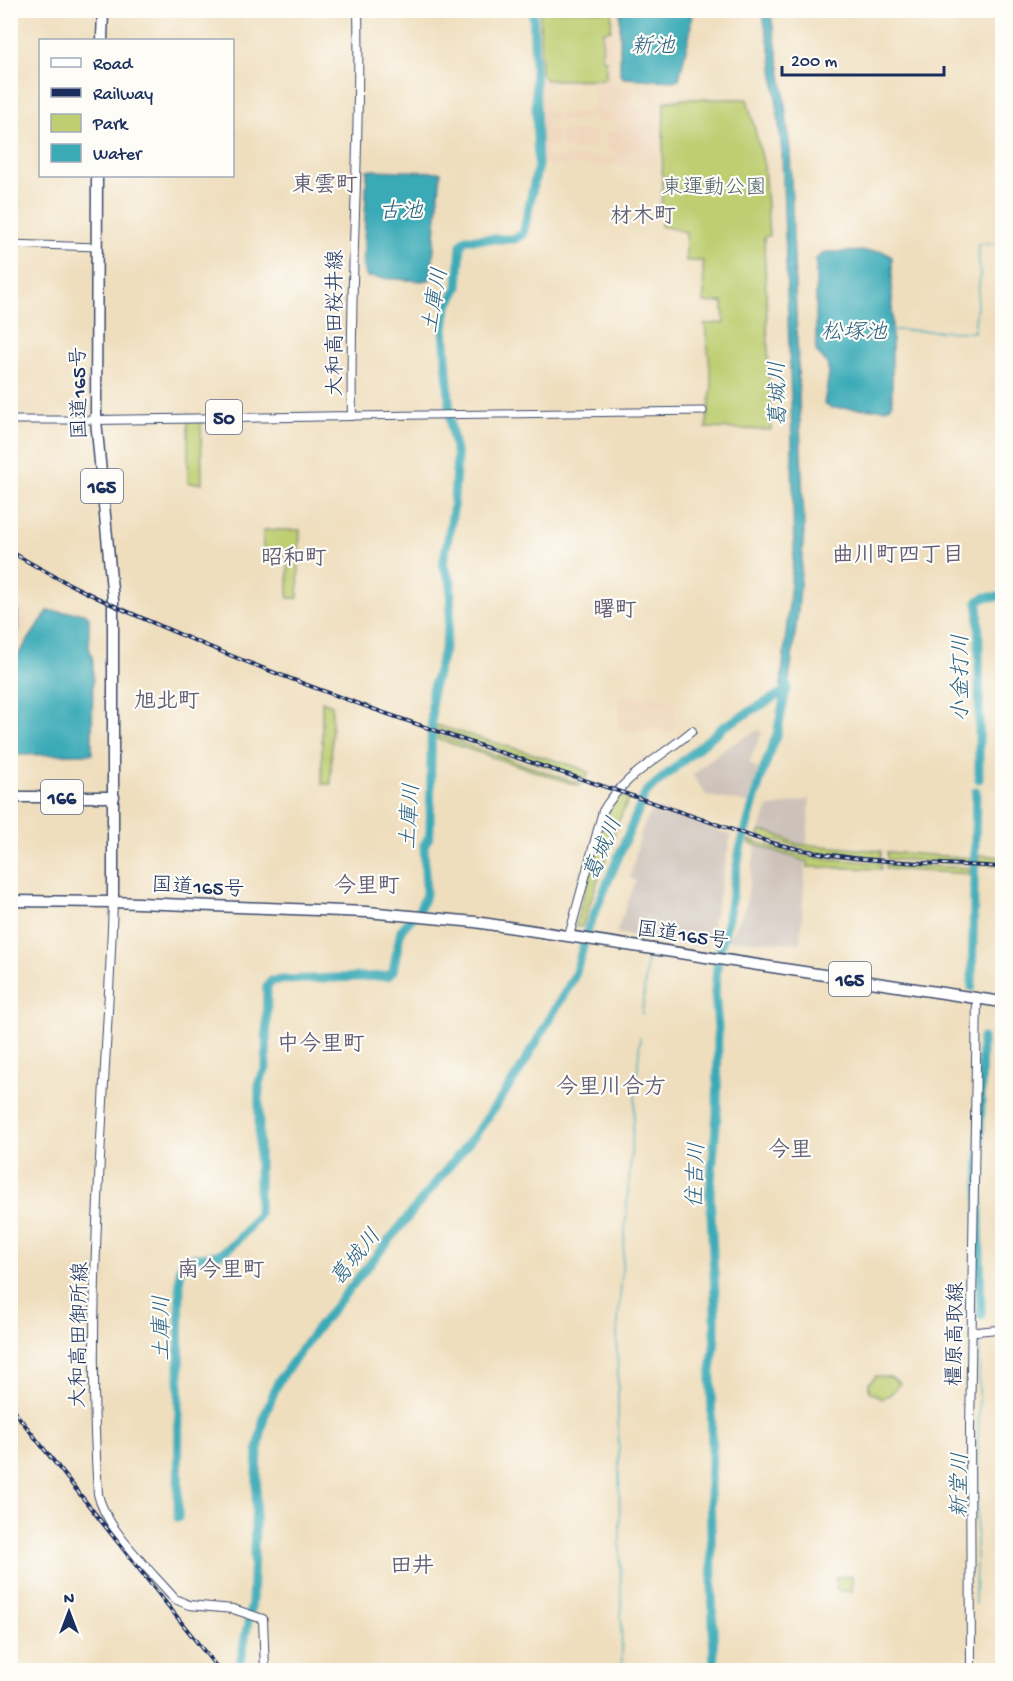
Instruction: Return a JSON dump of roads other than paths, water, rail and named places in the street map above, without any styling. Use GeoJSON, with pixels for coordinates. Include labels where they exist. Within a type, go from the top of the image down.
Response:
{"type":"FeatureCollection","features":[{"type":"Feature","properties":{"kind":"highway"},"geometry":{"type":"LineString","coordinates":[[102,39],[103,10]]}},
{"type":"Feature","properties":{"kind":"highway","name":"国道165号"},"geometry":{"type":"LineString","coordinates":[[97,177],[96,420],[113,600],[113,902],[413,916],[573,936],[1002,1002]]}},
{"type":"Feature","properties":{"kind":"highway","name":"166"},"geometry":{"type":"LineString","coordinates":[[10,797],[114,797]]}},
{"type":"Feature","properties":{"kind":"highway"},"geometry":{"type":"LineString","coordinates":[[10,901],[113,902]]}},
{"type":"Feature","properties":{"kind":"main road","name":"大和高田桜井線"},"geometry":{"type":"LineString","coordinates":[[96,420],[352,416],[351,263],[357,165],[358,10]]}},
{"type":"Feature","properties":{"kind":"main road"},"geometry":{"type":"LineString","coordinates":[[573,936],[603,811],[620,786],[692,731]]}},
{"type":"Feature","properties":{"kind":"main road","name":"大和高田御所線"},"geometry":{"type":"LineString","coordinates":[[113,902],[111,1002],[99,1154],[95,1344],[100,1507],[174,1599],[189,1605],[238,1611],[263,1619],[264,1671]]}},
{"type":"Feature","properties":{"kind":"main road","name":"橿原高取線"},"geometry":{"type":"LineString","coordinates":[[971,1671],[976,999]]}},
{"type":"Feature","properties":{"kind":"street"},"geometry":{"type":"LineString","coordinates":[[10,244],[96,247]]}},
{"type":"Feature","properties":{"kind":"street"},"geometry":{"type":"LineString","coordinates":[[352,416],[703,411]]}},
{"type":"Feature","properties":{"kind":"street"},"geometry":{"type":"LineString","coordinates":[[10,420],[96,420]]}},
{"type":"Feature","properties":{"kind":"street"},"geometry":{"type":"LineString","coordinates":[[972,1332],[1002,1329]]}},
{"type":"Feature","properties":{"kind":"water","name":"新池"},"geometry":{"type":"Polygon","coordinates":[[[620,11],[692,11],[690,33],[679,79],[673,81],[624,78],[620,75],[620,11]]]}},
{"type":"Feature","properties":{"kind":"water"},"geometry":{"type":"Polygon","coordinates":[[[762,11],[770,11],[783,86],[790,151],[804,530],[798,611],[787,697],[782,697],[781,686],[794,551],[782,152],[772,59],[762,11]]]}},
{"type":"Feature","properties":{"kind":"water","name":"古池"},"geometry":{"type":"Polygon","coordinates":[[[367,170],[441,172],[431,279],[421,281],[367,277],[363,267],[367,170]]]}},
{"type":"Feature","properties":{"kind":"water","name":"松塚池"},"geometry":{"type":"Polygon","coordinates":[[[882,251],[892,257],[892,405],[885,409],[831,408],[824,404],[829,373],[827,364],[816,351],[816,259],[825,252],[882,251]]]}},
{"type":"Feature","properties":{"kind":"water"},"geometry":{"type":"Polygon","coordinates":[[[10,611],[18,611],[18,631],[11,631],[10,611]]]}},
{"type":"Feature","properties":{"kind":"water"},"geometry":{"type":"Polygon","coordinates":[[[48,611],[85,613],[89,617],[89,647],[93,660],[92,754],[11,755],[11,665],[48,611]]]}},
{"type":"Feature","properties":{"kind":"waterway","name":"土庫川"},"geometry":{"type":"LineString","coordinates":[[178,1518],[180,1267],[193,1258],[225,1251],[241,1236],[259,1213],[259,1082],[266,1068],[267,986],[271,981],[280,980],[388,976],[393,971],[401,930],[419,910],[426,894],[424,845],[430,830],[432,691],[445,647],[450,616],[451,582],[443,565],[453,511],[457,457],[451,428],[444,329],[447,307],[458,287],[461,245],[466,239],[514,239],[523,234],[538,165],[533,10]]}},
{"type":"Feature","properties":{"kind":"waterway"},"geometry":{"type":"LineString","coordinates":[[891,330],[974,332],[980,276],[978,244],[1002,244]]}},
{"type":"Feature","properties":{"kind":"waterway","name":"小金打川"},"geometry":{"type":"LineString","coordinates":[[979,779],[978,601],[986,597],[1002,597]]}},
{"type":"Feature","properties":{"kind":"waterway","name":"住吉川"},"geometry":{"type":"LineString","coordinates":[[714,1670],[710,1484],[711,1371],[715,1339],[715,1294],[710,1193],[717,1115],[718,1027],[715,993],[718,956],[727,924],[740,849],[762,774],[777,734],[787,685]]}},
{"type":"Feature","properties":{"kind":"waterway","name":"葛城川"},"geometry":{"type":"LineString","coordinates":[[239,1670],[252,1602],[258,1450],[264,1417],[278,1382],[316,1330],[478,1131],[519,1072],[575,975],[589,926],[646,792],[723,727],[787,690]]}},
{"type":"Feature","properties":{"kind":"waterway","name":"小金打川"},"geometry":{"type":"LineString","coordinates":[[972,987],[976,791]]}},
{"type":"Feature","properties":{"kind":"waterway"},"geometry":{"type":"LineString","coordinates":[[642,1014],[647,959]]}},
{"type":"Feature","properties":{"kind":"waterway"},"geometry":{"type":"LineString","coordinates":[[622,1670],[617,1336],[640,1038]]}},
{"type":"Feature","properties":{"kind":"waterway","name":"新堂川"},"geometry":{"type":"LineString","coordinates":[[981,1315],[979,1209],[982,1038]]}},
{"type":"Feature","properties":{"kind":"waterway","name":"新堂川"},"geometry":{"type":"LineString","coordinates":[[975,1604],[980,1340]]}},
{"type":"Feature","properties":{"kind":"railway"},"geometry":{"type":"LineString","coordinates":[[10,551],[96,597],[256,666],[398,718],[756,838],[787,847],[848,857],[1002,867]]}},
{"type":"Feature","properties":{"kind":"railway"},"geometry":{"type":"LineString","coordinates":[[10,1406],[219,1670]]}},
{"type":"Feature","properties":{"kind":"district","name":"東雲町"},"geometry":{"type":"Point","coordinates":[325,183]}},
{"type":"Feature","properties":{"kind":"district","name":"材木町"},"geometry":{"type":"Point","coordinates":[643,214]}},
{"type":"Feature","properties":{"kind":"district","name":"曲川町四丁目"},"geometry":{"type":"Point","coordinates":[898,553]}},
{"type":"Feature","properties":{"kind":"district","name":"昭和町"},"geometry":{"type":"Point","coordinates":[294,556]}},
{"type":"Feature","properties":{"kind":"district","name":"曙町"},"geometry":{"type":"Point","coordinates":[615,608]}},
{"type":"Feature","properties":{"kind":"district","name":"旭北町"},"geometry":{"type":"Point","coordinates":[167,699]}},
{"type":"Feature","properties":{"kind":"district","name":"今里町"},"geometry":{"type":"Point","coordinates":[367,884]}},
{"type":"Feature","properties":{"kind":"district","name":"中今里町"},"geometry":{"type":"Point","coordinates":[321,1042]}},
{"type":"Feature","properties":{"kind":"district","name":"今里川合方"},"geometry":{"type":"Point","coordinates":[611,1085]}},
{"type":"Feature","properties":{"kind":"district","name":"今里"},"geometry":{"type":"Point","coordinates":[790,1148]}},
{"type":"Feature","properties":{"kind":"district","name":"南今里町"},"geometry":{"type":"Point","coordinates":[221,1268]}},
{"type":"Feature","properties":{"kind":"district","name":"田井"},"geometry":{"type":"Point","coordinates":[412,1564]}},
{"type":"Feature","properties":{"kind":"park label","name":"東運動公園"},"geometry":{"type":"Point","coordinates":[714,186]}}]}
